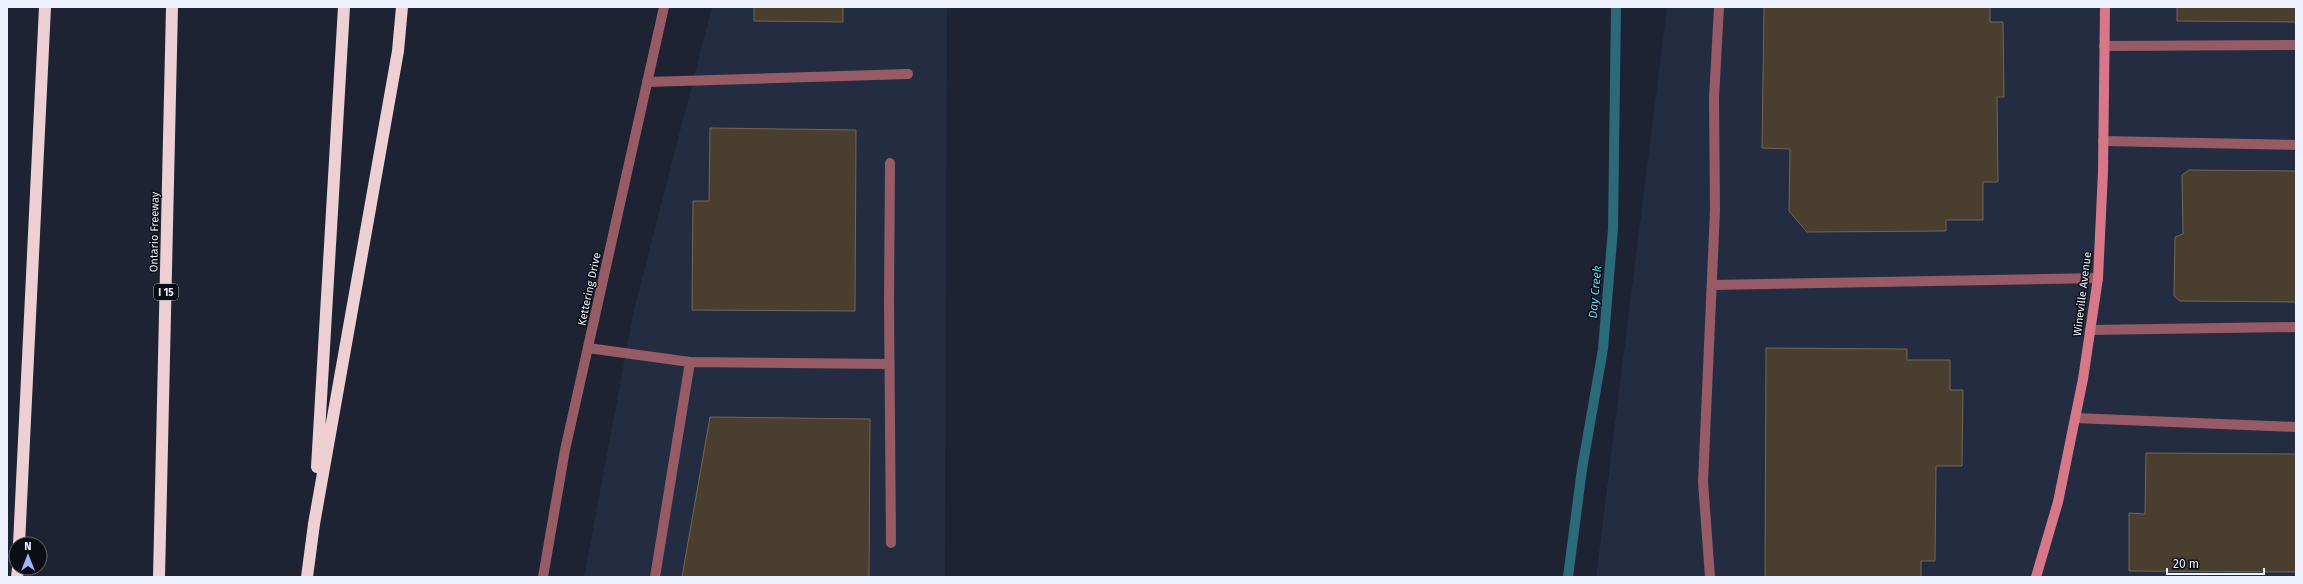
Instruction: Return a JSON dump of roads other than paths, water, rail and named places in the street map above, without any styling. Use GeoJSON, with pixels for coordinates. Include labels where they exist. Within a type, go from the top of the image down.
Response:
{"type":"FeatureCollection","features":[{"type":"Feature","properties":{"kind":"highway"},"geometry":{"type":"LineString","coordinates":[[19,536],[45,7]]}},
{"type":"Feature","properties":{"kind":"highway","name":"Ontario Freeway"},"geometry":{"type":"LineString","coordinates":[[159,577],[172,7]]}},
{"type":"Feature","properties":{"kind":"highway"},"geometry":{"type":"LineString","coordinates":[[314,524],[344,7]]}},
{"type":"Feature","properties":{"kind":"highway"},"geometry":{"type":"LineString","coordinates":[[307,577],[314,524],[398,51],[402,7]]}},
{"type":"Feature","properties":{"kind":"street","name":"Kettering Drive"},"geometry":{"type":"LineString","coordinates":[[543,577],[565,450],[664,7]]}},
{"type":"Feature","properties":{"kind":"street"},"geometry":{"type":"LineString","coordinates":[[1710,577],[1703,482],[1715,210],[1714,98],[1719,7]]}},
{"type":"Feature","properties":{"kind":"street","name":"Wineville Avenue"},"geometry":{"type":"LineString","coordinates":[[2036,577],[2058,502],[2075,418],[2098,278],[2104,141],[2105,7]]}},
{"type":"Feature","properties":{"kind":"street"},"geometry":{"type":"LineString","coordinates":[[2104,46],[2296,45]]}},
{"type":"Feature","properties":{"kind":"street"},"geometry":{"type":"LineString","coordinates":[[647,82],[908,74]]}},
{"type":"Feature","properties":{"kind":"street"},"geometry":{"type":"LineString","coordinates":[[2104,141],[2296,145]]}},
{"type":"Feature","properties":{"kind":"street"},"geometry":{"type":"LineString","coordinates":[[890,163],[889,364],[891,543]]}},
{"type":"Feature","properties":{"kind":"street"},"geometry":{"type":"LineString","coordinates":[[1712,285],[2098,278]]}},
{"type":"Feature","properties":{"kind":"street"},"geometry":{"type":"LineString","coordinates":[[2090,330],[2296,327]]}},
{"type":"Feature","properties":{"kind":"street"},"geometry":{"type":"LineString","coordinates":[[588,348],[690,362],[889,364]]}},
{"type":"Feature","properties":{"kind":"street"},"geometry":{"type":"LineString","coordinates":[[655,577],[690,362]]}},
{"type":"Feature","properties":{"kind":"street"},"geometry":{"type":"LineString","coordinates":[[2075,418],[2296,427]]}},
{"type":"Feature","properties":{"kind":"waterway","name":"Day Creek"},"geometry":{"type":"LineString","coordinates":[[1568,577],[1582,469],[1603,349],[1613,229],[1616,7]]}}]}
